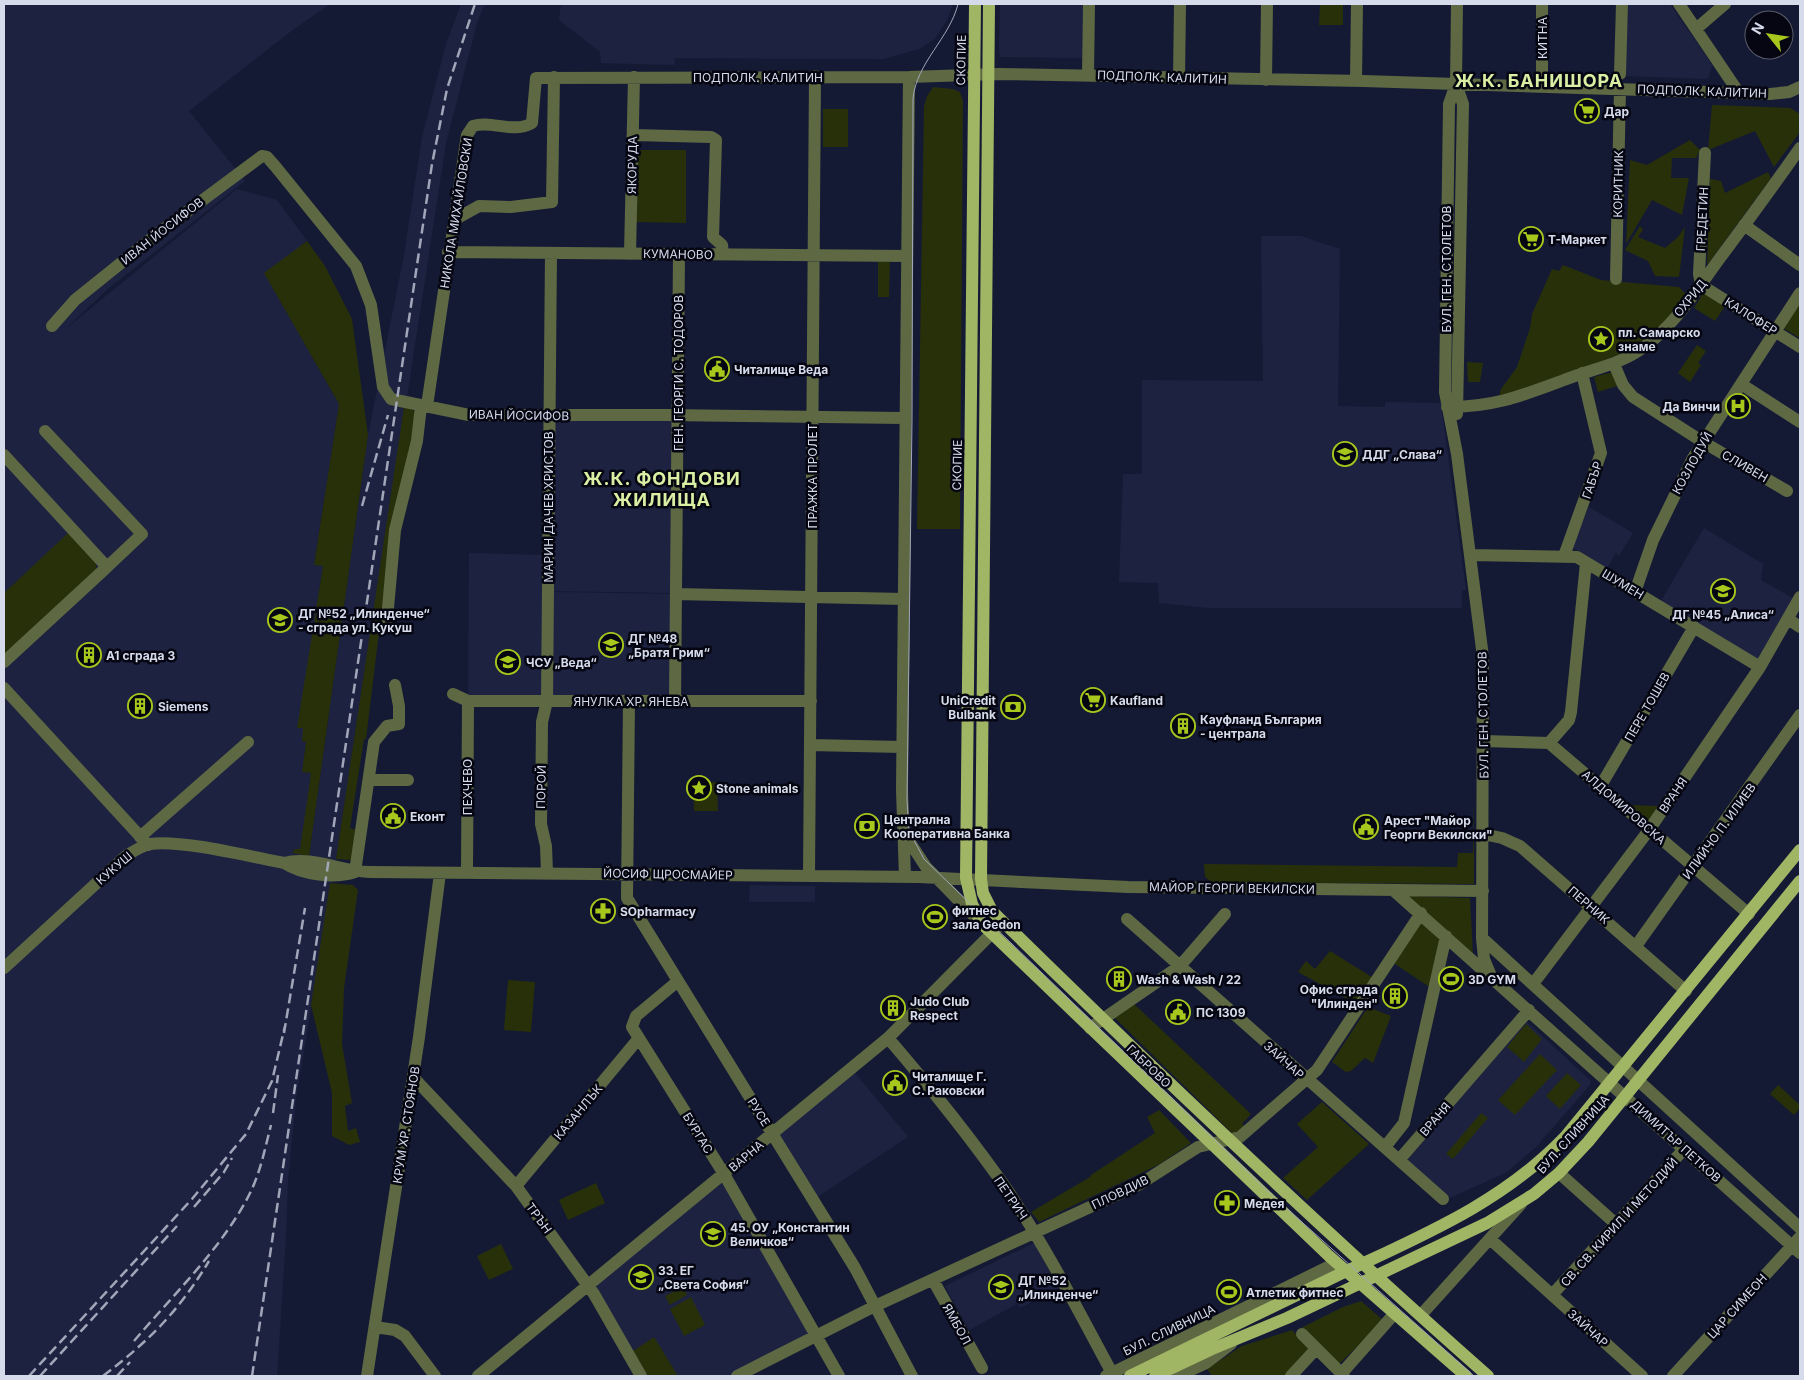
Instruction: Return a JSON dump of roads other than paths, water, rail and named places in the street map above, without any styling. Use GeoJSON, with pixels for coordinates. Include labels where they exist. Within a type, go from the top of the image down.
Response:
{"type":"FeatureCollection","features":[{"type":"Feature","properties":{"kind":"main road","name":"СКОПИЕ"},"geometry":{"type":"LineString","coordinates":[[975,4],[964,881],[972,904],[982,924]]}},
{"type":"Feature","properties":{"kind":"main road"},"geometry":{"type":"LineString","coordinates":[[989,4],[981,879],[983,893],[992,911]]}},
{"type":"Feature","properties":{"kind":"main road","name":"БУЛ. СЛИВНИЦА"},"geometry":{"type":"LineString","coordinates":[[1130,1376],[1341,1267],[1362,1264],[1468,1212],[1516,1182],[1553,1150],[1800,850]]}},
{"type":"Feature","properties":{"kind":"main road","name":"БУЛ. СЛИВНИЦА"},"geometry":{"type":"LineString","coordinates":[[1155,1376],[1376,1276],[1487,1223],[1522,1203],[1559,1172],[1638,1080],[1800,881]]}},
{"type":"Feature","properties":{"kind":"main road","name":"ГАБРОВО"},"geometry":{"type":"LineString","coordinates":[[992,911],[1230,1141],[1362,1264],[1488,1376]]}},
{"type":"Feature","properties":{"kind":"main road","name":"ГАБРОВО"},"geometry":{"type":"LineString","coordinates":[[982,924],[1341,1267],[1466,1376]]}},
{"type":"Feature","properties":{"kind":"street"},"geometry":{"type":"LineString","coordinates":[[1088,75],[1089,4]]}},
{"type":"Feature","properties":{"kind":"street"},"geometry":{"type":"LineString","coordinates":[[1179,78],[1180,4]]}},
{"type":"Feature","properties":{"kind":"street"},"geometry":{"type":"LineString","coordinates":[[1266,80],[1267,4]]}},
{"type":"Feature","properties":{"kind":"street"},"geometry":{"type":"LineString","coordinates":[[1356,81],[1357,4]]}},
{"type":"Feature","properties":{"kind":"street","name":"БУЛ. ГЕН. СТОЛЕТОВ"},"geometry":{"type":"LineString","coordinates":[[1457,4],[1456,84],[1462,104],[1452,407],[1483,657],[1482,938],[1484,959],[1491,976]]}},
{"type":"Feature","properties":{"kind":"street","name":"КИТНА"},"geometry":{"type":"LineString","coordinates":[[1542,4],[1542,72]]}},
{"type":"Feature","properties":{"kind":"street"},"geometry":{"type":"LineString","coordinates":[[1620,74],[1622,4]]}},
{"type":"Feature","properties":{"kind":"street"},"geometry":{"type":"LineString","coordinates":[[1679,4],[1739,93]]}},
{"type":"Feature","properties":{"kind":"street"},"geometry":{"type":"LineString","coordinates":[[1696,29],[1725,4]]}},
{"type":"Feature","properties":{"kind":"street","name":"ПОДПОЛК. КАЛИТИН"},"geometry":{"type":"LineString","coordinates":[[536,78],[910,77],[988,74],[1356,81],[1739,93],[1794,89]]}},
{"type":"Feature","properties":{"kind":"street","name":"ПРАЖКА ПРОЛЕТ"},"geometry":{"type":"LineString","coordinates":[[809,876],[815,76]]}},
{"type":"Feature","properties":{"kind":"street"},"geometry":{"type":"LineString","coordinates":[[454,220],[478,206],[511,207],[552,202],[554,77]]}},
{"type":"Feature","properties":{"kind":"street","name":"ЯКОРУДА"},"geometry":{"type":"LineString","coordinates":[[630,254],[634,77]]}},
{"type":"Feature","properties":{"kind":"street"},"geometry":{"type":"LineString","coordinates":[[905,876],[902,747],[910,77]]}},
{"type":"Feature","properties":{"kind":"street","name":"НИКОЛА МИХАЙЛОВСКИ"},"geometry":{"type":"LineString","coordinates":[[387,619],[395,530],[424,406],[469,130],[478,124],[512,127],[532,123],[536,78]]}},
{"type":"Feature","properties":{"kind":"street","name":"КОРИТНИК"},"geometry":{"type":"LineString","coordinates":[[1616,279],[1620,89]]}},
{"type":"Feature","properties":{"kind":"street"},"geometry":{"type":"LineString","coordinates":[[1794,89],[1800,100]]}},
{"type":"Feature","properties":{"kind":"street"},"geometry":{"type":"LineString","coordinates":[[633,135],[711,137],[716,140],[713,237],[722,245],[723,254]]}},
{"type":"Feature","properties":{"kind":"street","name":"ОХРИД"},"geometry":{"type":"LineString","coordinates":[[1452,407],[1479,407],[1527,394],[1582,373],[1614,364],[1645,347],[1668,325],[1701,285],[1800,148]]}},
{"type":"Feature","properties":{"kind":"street","name":"ГРЕДЕТИН"},"geometry":{"type":"LineString","coordinates":[[1701,285],[1698,274],[1705,154]]}},
{"type":"Feature","properties":{"kind":"street","name":"ИВАН ЙОСИФОВ"},"geometry":{"type":"LineString","coordinates":[[52,326],[82,294],[221,184],[262,156],[267,157],[275,166],[356,266],[371,305],[381,379],[387,394],[396,401],[468,415],[905,418]]}},
{"type":"Feature","properties":{"kind":"street"},"geometry":{"type":"LineString","coordinates":[[1744,225],[1800,264]]}},
{"type":"Feature","properties":{"kind":"street","name":"КУМАНОВО"},"geometry":{"type":"LineString","coordinates":[[448,252],[907,256]]}},
{"type":"Feature","properties":{"kind":"street","name":"МАРИН ДАЧЕВ ХРИСТОВ"},"geometry":{"type":"LineString","coordinates":[[547,701],[550,253]]}},
{"type":"Feature","properties":{"kind":"street","name":"ГЕН. ГЕОРГИ С. ТОДОРОВ"},"geometry":{"type":"LineString","coordinates":[[675,701],[679,254]]}},
{"type":"Feature","properties":{"kind":"street","name":"КАЛОФЕР"},"geometry":{"type":"LineString","coordinates":[[1701,285],[1800,347]]}},
{"type":"Feature","properties":{"kind":"street","name":"КОЗЛОДУЙ"},"geometry":{"type":"LineString","coordinates":[[1635,592],[1661,522],[1703,442],[1800,293]]}},
{"type":"Feature","properties":{"kind":"street","name":"СЛИВЕН"},"geometry":{"type":"LineString","coordinates":[[1614,364],[1624,385],[1633,397],[1703,442],[1787,491]]}},
{"type":"Feature","properties":{"kind":"street","name":"ГАБЪР"},"geometry":{"type":"LineString","coordinates":[[1564,556],[1600,453],[1582,373]]}},
{"type":"Feature","properties":{"kind":"street"},"geometry":{"type":"LineString","coordinates":[[1741,384],[1800,422]]}},
{"type":"Feature","properties":{"kind":"street"},"geometry":{"type":"LineString","coordinates":[[4,662],[142,534],[45,431]]}},
{"type":"Feature","properties":{"kind":"street"},"geometry":{"type":"LineString","coordinates":[[4,455],[107,566]]}},
{"type":"Feature","properties":{"kind":"street","name":"ШУМЕН"},"geometry":{"type":"LineString","coordinates":[[1470,556],[1577,557],[1760,666]]}},
{"type":"Feature","properties":{"kind":"street"},"geometry":{"type":"LineString","coordinates":[[1484,741],[1549,743],[1569,720],[1586,563]]}},
{"type":"Feature","properties":{"kind":"street"},"geometry":{"type":"LineString","coordinates":[[676,594],[904,599]]}},
{"type":"Feature","properties":{"kind":"street","name":"ВРАНЯ"},"geometry":{"type":"LineString","coordinates":[[1533,984],[1590,906],[1650,830],[1760,666],[1800,597]]}},
{"type":"Feature","properties":{"kind":"street"},"geometry":{"type":"LineString","coordinates":[[1788,619],[1800,627]]}},
{"type":"Feature","properties":{"kind":"street","name":"ПЕРЕ ТОШЕВ"},"geometry":{"type":"LineString","coordinates":[[1600,787],[1694,627]]}},
{"type":"Feature","properties":{"kind":"street"},"geometry":{"type":"LineString","coordinates":[[4,688],[144,841],[182,845],[284,863],[291,868],[341,877],[355,872],[374,742],[387,726],[400,724],[400,706],[395,685]]}},
{"type":"Feature","properties":{"kind":"street","name":"ЯНУЛКА ХР. ЯНЕВА"},"geometry":{"type":"LineString","coordinates":[[453,694],[468,701],[811,702]]}},
{"type":"Feature","properties":{"kind":"street","name":"ПЕХЧЕВО"},"geometry":{"type":"LineString","coordinates":[[466,873],[468,701]]}},
{"type":"Feature","properties":{"kind":"street","name":"ПОРОЙ"},"geometry":{"type":"LineString","coordinates":[[547,701],[542,722],[541,824],[546,846],[547,873]]}},
{"type":"Feature","properties":{"kind":"street"},"geometry":{"type":"LineString","coordinates":[[627,874],[629,701]]}},
{"type":"Feature","properties":{"kind":"street","name":"ИЛИЙЧО П. ИЛИЕВ"},"geometry":{"type":"LineString","coordinates":[[1636,946],[1800,716]]}},
{"type":"Feature","properties":{"kind":"street","name":"КУКУШ"},"geometry":{"type":"LineString","coordinates":[[4,968],[144,841],[248,742]]}},
{"type":"Feature","properties":{"kind":"street","name":"АЛДОМИРОВСКА"},"geometry":{"type":"LineString","coordinates":[[1549,743],[1749,914]]}},
{"type":"Feature","properties":{"kind":"street"},"geometry":{"type":"LineString","coordinates":[[810,745],[902,747]]}},
{"type":"Feature","properties":{"kind":"street"},"geometry":{"type":"LineString","coordinates":[[369,780],[408,780]]}},
{"type":"Feature","properties":{"kind":"street","name":"ГАБРОВО"},"geometry":{"type":"LineString","coordinates":[[903,833],[916,854],[982,924]]}},
{"type":"Feature","properties":{"kind":"street","name":"ПЕРНИК"},"geometry":{"type":"LineString","coordinates":[[1483,834],[1502,838],[1520,846],[1686,990]]}},
{"type":"Feature","properties":{"kind":"street","name":"ЙОСИФ ЩРОСМАЙЕР"},"geometry":{"type":"LineString","coordinates":[[355,872],[905,876],[936,877],[964,881],[981,879]]}},
{"type":"Feature","properties":{"kind":"street","name":"КРУМ ХР. СТОЯНОВ"},"geometry":{"type":"LineString","coordinates":[[367,1376],[413,1077],[440,873]]}},
{"type":"Feature","properties":{"kind":"street","name":"РУСЕ"},"geometry":{"type":"LineString","coordinates":[[627,874],[627,898],[855,1268],[912,1376]]}},
{"type":"Feature","properties":{"kind":"street","name":"МАЙОР ГЕОРГИ ВЕКИЛСКИ"},"geometry":{"type":"LineString","coordinates":[[981,879],[1128,887],[1483,891]]}},
{"type":"Feature","properties":{"kind":"street","name":"ГАБРОВО"},"geometry":{"type":"LineString","coordinates":[[964,881],[992,911]]}},
{"type":"Feature","properties":{"kind":"street","name":"ДИМИТЪР ПЕТКОВ"},"geometry":{"type":"LineString","coordinates":[[1393,890],[1685,1148],[1798,1245]]}},
{"type":"Feature","properties":{"kind":"street","name":"ПЛОВДИВ"},"geometry":{"type":"LineString","coordinates":[[737,1376],[875,1306],[1140,1184],[1198,1147],[1210,1143],[1230,1141],[1240,1137],[1307,1081],[1317,1070],[1421,913]]}},
{"type":"Feature","properties":{"kind":"street"},"geometry":{"type":"LineString","coordinates":[[1090,1028],[1180,966],[1225,914]]}},
{"type":"Feature","properties":{"kind":"street","name":"ЗАЙЧАР"},"geometry":{"type":"LineString","coordinates":[[1127,919],[1307,1081],[1443,1199]]}},
{"type":"Feature","properties":{"kind":"street","name":"ВАРНА"},"geometry":{"type":"LineString","coordinates":[[478,1376],[888,1038],[1003,922]]}},
{"type":"Feature","properties":{"kind":"street"},"geometry":{"type":"LineString","coordinates":[[1385,1147],[1404,1122],[1446,936]]}},
{"type":"Feature","properties":{"kind":"street","name":"ДИМИТЪР ПЕТКОВ"},"geometry":{"type":"LineString","coordinates":[[1482,938],[1800,1228]]}},
{"type":"Feature","properties":{"kind":"street","name":"БУРГАС"},"geometry":{"type":"LineString","coordinates":[[678,981],[633,1019],[632,1026],[724,1174],[839,1376]]}},
{"type":"Feature","properties":{"kind":"street","name":"ВРАНЯ"},"geometry":{"type":"LineString","coordinates":[[1399,1160],[1529,1010]]}},
{"type":"Feature","properties":{"kind":"street","name":"КАЗАНЛЪК"},"geometry":{"type":"LineString","coordinates":[[516,1186],[639,1038]]}},
{"type":"Feature","properties":{"kind":"street","name":"ПЕТРИЧ"},"geometry":{"type":"LineString","coordinates":[[888,1038],[932,1088],[1008,1191],[1034,1233],[1109,1375]]}},
{"type":"Feature","properties":{"kind":"street","name":"ТРЪН"},"geometry":{"type":"LineString","coordinates":[[413,1077],[516,1186],[589,1286],[641,1376]]}},
{"type":"Feature","properties":{"kind":"street","name":"СВ. СВ. КИРИЛ И МЕТОДИЙ"},"geometry":{"type":"LineString","coordinates":[[1552,1295],[1685,1148]]}},
{"type":"Feature","properties":{"kind":"street"},"geometry":{"type":"LineString","coordinates":[[1559,1172],[1616,1224]]}},
{"type":"Feature","properties":{"kind":"street"},"geometry":{"type":"LineString","coordinates":[[1421,1315],[1522,1203]]}},
{"type":"Feature","properties":{"kind":"street","name":"ЗАЙЧАР"},"geometry":{"type":"LineString","coordinates":[[1490,1239],[1642,1376]]}},
{"type":"Feature","properties":{"kind":"street","name":"ЦАР СИМЕОН"},"geometry":{"type":"LineString","coordinates":[[1673,1376],[1798,1245]]}},
{"type":"Feature","properties":{"kind":"street","name":"БУЛ. СЛИВНИЦА"},"geometry":{"type":"LineString","coordinates":[[1109,1375],[1324,1269],[1341,1267]]}},
{"type":"Feature","properties":{"kind":"street","name":"ЯМБОЛ"},"geometry":{"type":"LineString","coordinates":[[933,1280],[982,1368]]}},
{"type":"Feature","properties":{"kind":"street"},"geometry":{"type":"LineString","coordinates":[[1302,1334],[1342,1375],[1395,1313]]}},
{"type":"Feature","properties":{"kind":"street"},"geometry":{"type":"LineString","coordinates":[[375,1327],[401,1332],[435,1376]]}},
{"type":"Feature","properties":{"kind":"street","name":"БУЛ. СЛИВНИЦА"},"geometry":{"type":"LineString","coordinates":[[1178,1376],[1206,1363],[1238,1338]]}},
{"type":"Feature","properties":{"kind":"street"},"geometry":{"type":"LineString","coordinates":[[1291,1376],[1316,1349]]}},
{"type":"Feature","properties":{"kind":"tram line"},"geometry":{"type":"LineString","coordinates":[[958,4],[948,28],[920,74],[915,86],[913,99],[912,420],[907,800],[909,831],[924,859],[1275,1198],[1474,1376]]}},
{"type":"Feature","properties":{"kind":"railway"},"geometry":{"type":"LineString","coordinates":[[252,1376],[432,164],[447,89],[475,4]]}},
{"type":"Feature","properties":{"kind":"railway"},"geometry":{"type":"LineString","coordinates":[[362,506],[388,415]]}},
{"type":"Feature","properties":{"kind":"railway"},"geometry":{"type":"LineString","coordinates":[[284,1033],[305,908]]}},
{"type":"Feature","properties":{"kind":"railway"},"geometry":{"type":"LineString","coordinates":[[29,1376],[192,1199],[246,1134],[272,1081],[285,1026]]}},
{"type":"Feature","properties":{"kind":"railway"},"geometry":{"type":"LineString","coordinates":[[273,1113],[278,1075]]}},
{"type":"Feature","properties":{"kind":"railway"},"geometry":{"type":"LineString","coordinates":[[134,1341],[213,1250],[240,1211],[258,1175],[271,1125]]}},
{"type":"Feature","properties":{"kind":"railway"},"geometry":{"type":"LineString","coordinates":[[194,1207],[224,1172],[232,1158]]}},
{"type":"Feature","properties":{"kind":"railway"},"geometry":{"type":"LineString","coordinates":[[40,1376],[177,1226]]}},
{"type":"Feature","properties":{"kind":"railway"},"geometry":{"type":"LineString","coordinates":[[103,1376],[135,1350],[162,1324],[198,1279],[209,1261]]}},
{"type":"Feature","properties":{"kind":"railway"},"geometry":{"type":"LineString","coordinates":[[117,1376],[130,1362]]}},
{"type":"Feature","properties":{"kind":"place","name":"Дар"},"geometry":{"type":"Point","coordinates":[1587,111]}},
{"type":"Feature","properties":{"kind":"place","name":"Т-Маркет"},"geometry":{"type":"Point","coordinates":[1531,239]}},
{"type":"Feature","properties":{"kind":"place","name":"пл. Самарско знаме"},"geometry":{"type":"Point","coordinates":[1601,339]}},
{"type":"Feature","properties":{"kind":"place","name":"Читалище Веда"},"geometry":{"type":"Point","coordinates":[717,369]}},
{"type":"Feature","properties":{"kind":"place","name":"Да Винчи"},"geometry":{"type":"Point","coordinates":[1738,406]}},
{"type":"Feature","properties":{"kind":"place","name":"ДДГ „Слава“"},"geometry":{"type":"Point","coordinates":[1345,454]}},
{"type":"Feature","properties":{"kind":"place","name":"ДГ №45 „Алиса“"},"geometry":{"type":"Point","coordinates":[1723,591]}},
{"type":"Feature","properties":{"kind":"place","name":"ДГ №52 „Илинденче“ - сграда ул. Кукуш"},"geometry":{"type":"Point","coordinates":[280,620]}},
{"type":"Feature","properties":{"kind":"place","name":"ДГ №48 „Братя Грим“"},"geometry":{"type":"Point","coordinates":[611,645]}},
{"type":"Feature","properties":{"kind":"place","name":"А1 сграда 3"},"geometry":{"type":"Point","coordinates":[89,655]}},
{"type":"Feature","properties":{"kind":"place","name":"ЧСУ „Веда“"},"geometry":{"type":"Point","coordinates":[508,662]}},
{"type":"Feature","properties":{"kind":"place","name":"Kaufland"},"geometry":{"type":"Point","coordinates":[1093,700]}},
{"type":"Feature","properties":{"kind":"place","name":"Siemens"},"geometry":{"type":"Point","coordinates":[140,706]}},
{"type":"Feature","properties":{"kind":"place","name":"UniCredit Bulbank"},"geometry":{"type":"Point","coordinates":[1013,707]}},
{"type":"Feature","properties":{"kind":"place","name":"Кауфланд България - централа"},"geometry":{"type":"Point","coordinates":[1183,726]}},
{"type":"Feature","properties":{"kind":"place","name":"Stone animals"},"geometry":{"type":"Point","coordinates":[699,788]}},
{"type":"Feature","properties":{"kind":"place","name":"Еконт"},"geometry":{"type":"Point","coordinates":[393,816]}},
{"type":"Feature","properties":{"kind":"place","name":"Централна Кооперативна Банка"},"geometry":{"type":"Point","coordinates":[867,826]}},
{"type":"Feature","properties":{"kind":"place","name":"Арест \"Майор Георги Векилски\""},"geometry":{"type":"Point","coordinates":[1366,827]}},
{"type":"Feature","properties":{"kind":"place","name":"SOpharmacy"},"geometry":{"type":"Point","coordinates":[603,911]}},
{"type":"Feature","properties":{"kind":"place","name":"фитнес зала Gedon"},"geometry":{"type":"Point","coordinates":[935,917]}},
{"type":"Feature","properties":{"kind":"place","name":"Wash & Wash / 22"},"geometry":{"type":"Point","coordinates":[1119,979]}},
{"type":"Feature","properties":{"kind":"place","name":"3D GYM"},"geometry":{"type":"Point","coordinates":[1451,979]}},
{"type":"Feature","properties":{"kind":"place","name":"Офис сграда \"Илинден\""},"geometry":{"type":"Point","coordinates":[1395,996]}},
{"type":"Feature","properties":{"kind":"place","name":"Judo Club Respect"},"geometry":{"type":"Point","coordinates":[893,1008]}},
{"type":"Feature","properties":{"kind":"place","name":"ПС 1309"},"geometry":{"type":"Point","coordinates":[1178,1012]}},
{"type":"Feature","properties":{"kind":"place","name":"Читалище Г. С. Раковски"},"geometry":{"type":"Point","coordinates":[895,1083]}},
{"type":"Feature","properties":{"kind":"place","name":"Медея"},"geometry":{"type":"Point","coordinates":[1227,1203]}},
{"type":"Feature","properties":{"kind":"place","name":"45. ОУ „Константин Величков“"},"geometry":{"type":"Point","coordinates":[713,1234]}},
{"type":"Feature","properties":{"kind":"place","name":"33. ЕГ „Света София“"},"geometry":{"type":"Point","coordinates":[641,1277]}},
{"type":"Feature","properties":{"kind":"place","name":"ДГ №52 „Илинденче“"},"geometry":{"type":"Point","coordinates":[1001,1287]}},
{"type":"Feature","properties":{"kind":"place","name":"Атлетик фитнес"},"geometry":{"type":"Point","coordinates":[1229,1292]}},
{"type":"Feature","properties":{"kind":"district","name":"Ж.К. БАНИШОРА"},"geometry":{"type":"Point","coordinates":[1539,80]}},
{"type":"Feature","properties":{"kind":"district","name":"Ж.К. ФОНДОВИ ЖИЛИЩА"},"geometry":{"type":"Point","coordinates":[662,488]}}]}
